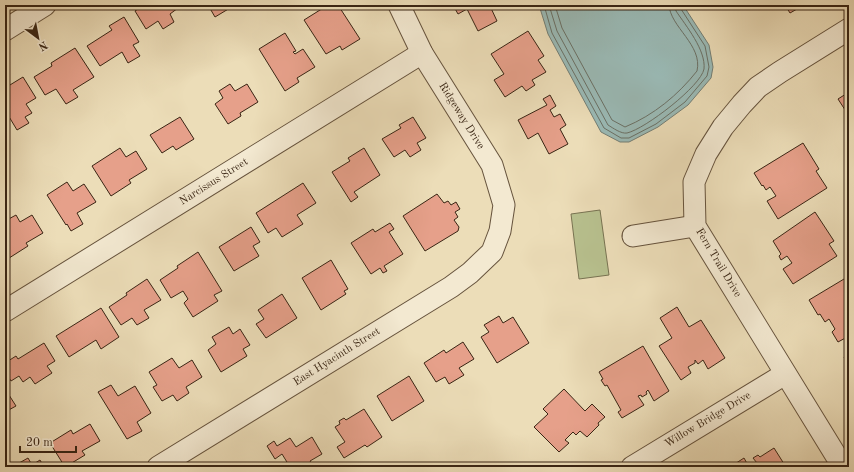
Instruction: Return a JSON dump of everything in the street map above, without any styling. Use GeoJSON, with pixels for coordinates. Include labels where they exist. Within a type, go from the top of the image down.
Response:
{"type":"FeatureCollection","features":[{"type":"Feature","properties":{"kind":"street"},"geometry":{"type":"LineString","coordinates":[[5,30],[45,5]]}},
{"type":"Feature","properties":{"kind":"street","name":"Ridgeway Drive"},"geometry":{"type":"LineString","coordinates":[[400,5],[405,19],[422,53],[492,165],[504,205],[500,231]]}},
{"type":"Feature","properties":{"kind":"street","name":"Fern Trail Drive"},"geometry":{"type":"LineString","coordinates":[[843,467],[695,226],[694,182],[706,154],[723,127],[758,87],[849,29]]}},
{"type":"Feature","properties":{"kind":"street","name":"Narcissus Street"},"geometry":{"type":"LineString","coordinates":[[5,311],[422,53]]}},
{"type":"Feature","properties":{"kind":"street"},"geometry":{"type":"LineString","coordinates":[[633,236],[695,226]]}},
{"type":"Feature","properties":{"kind":"street","name":"East Hyacinth Street"},"geometry":{"type":"LineString","coordinates":[[158,467],[470,274],[492,252],[500,231]]}},
{"type":"Feature","properties":{"kind":"street","name":"Willow Bridge Drive"},"geometry":{"type":"LineString","coordinates":[[632,467],[785,374]]}},
{"type":"Feature","properties":{"kind":"green space"},"geometry":{"type":"Polygon","coordinates":[[[600,210],[609,275],[579,279],[571,214],[600,210]]]}},
{"type":"Feature","properties":{"kind":"water"},"geometry":{"type":"Polygon","coordinates":[[[539,5],[683,5],[709,45],[713,67],[711,78],[688,105],[658,127],[629,142],[620,142],[601,132],[548,34],[539,5]]]}},
{"type":"Feature","properties":{"kind":"building"},"geometry":{"type":"Polygon","coordinates":[[[144,5],[182,5],[170,14],[174,22],[163,29],[158,21],[146,29],[135,11],[144,5]]]}},
{"type":"Feature","properties":{"kind":"building"},"geometry":{"type":"Polygon","coordinates":[[[208,5],[229,5],[230,8],[215,17],[208,5]]]}},
{"type":"Feature","properties":{"kind":"building"},"geometry":{"type":"Polygon","coordinates":[[[328,5],[338,5],[360,39],[342,50],[340,46],[326,54],[304,20],[328,5]]]}},
{"type":"Feature","properties":{"kind":"building"},"geometry":{"type":"Polygon","coordinates":[[[453,5],[493,5],[490,6],[497,21],[478,31],[467,9],[458,14],[453,5]]]}},
{"type":"Feature","properties":{"kind":"building"},"geometry":{"type":"Polygon","coordinates":[[[785,5],[804,5],[790,13],[785,5]]]}},
{"type":"Feature","properties":{"kind":"building"},"geometry":{"type":"Polygon","coordinates":[[[124,17],[139,42],[133,45],[140,56],[128,63],[122,52],[100,66],[87,46],[112,30],[109,26],[124,17]]]}},
{"type":"Feature","properties":{"kind":"building"},"geometry":{"type":"Polygon","coordinates":[[[528,31],[544,56],[538,60],[546,72],[532,80],[535,85],[526,91],[522,86],[505,97],[494,80],[504,74],[491,54],[528,31]]]}},
{"type":"Feature","properties":{"kind":"building"},"geometry":{"type":"Polygon","coordinates":[[[285,33],[296,51],[293,52],[295,54],[303,49],[315,67],[297,78],[299,82],[285,91],[259,49],[285,33]]]}},
{"type":"Feature","properties":{"kind":"building"},"geometry":{"type":"Polygon","coordinates":[[[75,48],[94,77],[73,90],[78,97],[66,104],[56,89],[45,95],[34,77],[52,66],[51,63],[75,48]]]}},
{"type":"Feature","properties":{"kind":"building"},"geometry":{"type":"Polygon","coordinates":[[[23,77],[36,98],[26,104],[32,113],[25,117],[29,123],[17,130],[8,115],[5,117],[5,88],[23,77]]]}},
{"type":"Feature","properties":{"kind":"building"},"geometry":{"type":"Polygon","coordinates":[[[230,84],[235,91],[247,84],[258,102],[240,113],[241,116],[228,124],[215,104],[223,98],[219,91],[230,84]]]}},
{"type":"Feature","properties":{"kind":"building"},"geometry":{"type":"Polygon","coordinates":[[[849,92],[849,116],[838,99],[849,92]]]}},
{"type":"Feature","properties":{"kind":"building"},"geometry":{"type":"Polygon","coordinates":[[[550,95],[556,106],[550,110],[554,117],[560,114],[566,125],[560,129],[568,144],[549,154],[538,133],[528,139],[518,120],[547,105],[543,99],[550,95]]]}},
{"type":"Feature","properties":{"kind":"building"},"geometry":{"type":"Polygon","coordinates":[[[180,117],[194,139],[176,150],[173,146],[162,153],[150,135],[180,117]]]}},
{"type":"Feature","properties":{"kind":"building"},"geometry":{"type":"Polygon","coordinates":[[[413,117],[426,138],[417,143],[421,150],[410,157],[405,150],[394,157],[382,139],[401,128],[399,125],[413,117]]]}},
{"type":"Feature","properties":{"kind":"building"},"geometry":{"type":"Polygon","coordinates":[[[803,143],[819,169],[816,171],[827,188],[778,219],[767,201],[776,196],[770,187],[766,190],[763,185],[762,186],[754,173],[803,143]]]}},
{"type":"Feature","properties":{"kind":"building"},"geometry":{"type":"Polygon","coordinates":[[[120,148],[126,157],[136,151],[147,169],[129,180],[131,183],[111,196],[92,166],[120,148]]]}},
{"type":"Feature","properties":{"kind":"building"},"geometry":{"type":"Polygon","coordinates":[[[364,148],[380,175],[354,192],[358,197],[351,202],[332,172],[350,161],[348,158],[364,148]]]}},
{"type":"Feature","properties":{"kind":"building"},"geometry":{"type":"Polygon","coordinates":[[[67,182],[73,191],[84,184],[96,202],[77,213],[83,224],[71,231],[47,195],[67,182]]]}},
{"type":"Feature","properties":{"kind":"building"},"geometry":{"type":"Polygon","coordinates":[[[303,183],[316,203],[297,215],[303,224],[282,237],[276,228],[268,233],[256,213],[303,183]]]}},
{"type":"Feature","properties":{"kind":"building"},"geometry":{"type":"Polygon","coordinates":[[[437,194],[444,203],[448,201],[451,205],[456,202],[460,209],[455,212],[458,217],[454,220],[459,227],[458,231],[425,251],[403,216],[437,194]]]}},
{"type":"Feature","properties":{"kind":"building"},"geometry":{"type":"Polygon","coordinates":[[[815,212],[834,241],[829,244],[837,256],[793,284],[783,269],[792,263],[787,256],[781,260],[779,256],[781,254],[773,241],[815,212]]]}},
{"type":"Feature","properties":{"kind":"building"},"geometry":{"type":"Polygon","coordinates":[[[16,215],[20,222],[32,215],[43,233],[26,243],[28,246],[6,260],[5,231],[9,229],[5,221],[16,215]]]}},
{"type":"Feature","properties":{"kind":"building"},"geometry":{"type":"Polygon","coordinates":[[[390,223],[394,229],[389,232],[403,254],[384,266],[387,271],[383,273],[380,268],[371,274],[351,243],[373,229],[375,232],[390,223]]]}},
{"type":"Feature","properties":{"kind":"building"},"geometry":{"type":"Polygon","coordinates":[[[251,227],[260,242],[253,246],[259,256],[234,271],[219,247],[251,227]]]}},
{"type":"Feature","properties":{"kind":"building"},"geometry":{"type":"Polygon","coordinates":[[[198,252],[222,291],[214,295],[218,301],[193,317],[184,303],[188,299],[183,291],[171,298],[160,280],[198,252]]]}},
{"type":"Feature","properties":{"kind":"building"},"geometry":{"type":"Polygon","coordinates":[[[331,260],[348,289],[344,291],[346,294],[321,310],[302,278],[331,260]]]}},
{"type":"Feature","properties":{"kind":"building"},"geometry":{"type":"Polygon","coordinates":[[[849,276],[849,336],[838,342],[832,332],[835,329],[829,319],[825,322],[820,314],[818,315],[809,300],[849,276]]]}},
{"type":"Feature","properties":{"kind":"building"},"geometry":{"type":"Polygon","coordinates":[[[147,279],[161,300],[144,310],[149,318],[137,325],[132,318],[121,325],[109,307],[147,279]]]}},
{"type":"Feature","properties":{"kind":"building"},"geometry":{"type":"Polygon","coordinates":[[[282,294],[297,318],[266,338],[256,324],[264,319],[258,310],[282,294]]]}},
{"type":"Feature","properties":{"kind":"building"},"geometry":{"type":"Polygon","coordinates":[[[677,307],[689,327],[701,320],[725,358],[708,369],[703,360],[698,364],[695,360],[695,363],[688,367],[691,373],[681,380],[659,346],[672,338],[660,318],[677,307]]]}},
{"type":"Feature","properties":{"kind":"building"},"geometry":{"type":"Polygon","coordinates":[[[101,308],[119,337],[101,349],[96,340],[69,357],[56,336],[101,308]]]}},
{"type":"Feature","properties":{"kind":"building"},"geometry":{"type":"Polygon","coordinates":[[[499,316],[503,323],[513,317],[529,343],[497,363],[481,337],[489,332],[484,325],[499,316]]]}},
{"type":"Feature","properties":{"kind":"building"},"geometry":{"type":"Polygon","coordinates":[[[229,327],[233,334],[240,329],[250,345],[243,349],[247,356],[221,372],[208,350],[216,344],[212,337],[229,327]]]}},
{"type":"Feature","properties":{"kind":"building"},"geometry":{"type":"Polygon","coordinates":[[[463,342],[474,359],[459,368],[464,375],[449,384],[445,377],[436,382],[424,363],[444,350],[446,353],[463,342]]]}},
{"type":"Feature","properties":{"kind":"building"},"geometry":{"type":"Polygon","coordinates":[[[44,343],[55,361],[47,366],[52,373],[35,384],[30,377],[23,382],[19,376],[11,381],[5,371],[5,363],[16,356],[18,359],[44,343]]]}},
{"type":"Feature","properties":{"kind":"building"},"geometry":{"type":"Polygon","coordinates":[[[643,346],[669,391],[654,401],[648,390],[646,392],[647,394],[642,397],[641,395],[638,396],[644,405],[622,418],[618,412],[621,410],[607,385],[605,386],[601,380],[603,379],[599,372],[643,346]]]}},
{"type":"Feature","properties":{"kind":"building"},"geometry":{"type":"Polygon","coordinates":[[[849,354],[849,366],[844,357],[849,354]]]}},
{"type":"Feature","properties":{"kind":"building"},"geometry":{"type":"Polygon","coordinates":[[[172,358],[179,368],[192,360],[202,377],[186,387],[189,393],[177,401],[173,395],[162,401],[153,387],[157,385],[149,372],[172,358]]]}},
{"type":"Feature","properties":{"kind":"building"},"geometry":{"type":"Polygon","coordinates":[[[409,376],[424,401],[392,421],[377,396],[409,376]]]}},
{"type":"Feature","properties":{"kind":"building"},"geometry":{"type":"Polygon","coordinates":[[[111,385],[118,396],[135,386],[151,413],[137,422],[142,431],[127,439],[98,392],[111,385]]]}},
{"type":"Feature","properties":{"kind":"building"},"geometry":{"type":"Polygon","coordinates":[[[564,389],[585,411],[592,404],[605,417],[587,437],[580,431],[576,435],[573,432],[565,440],[569,443],[559,452],[534,427],[548,414],[543,409],[564,389]]]}},
{"type":"Feature","properties":{"kind":"building"},"geometry":{"type":"Polygon","coordinates":[[[9,395],[16,406],[5,412],[5,397],[9,395]]]}},
{"type":"Feature","properties":{"kind":"building"},"geometry":{"type":"Polygon","coordinates":[[[364,409],[382,437],[367,447],[365,445],[344,458],[337,447],[345,442],[335,427],[340,424],[339,421],[344,418],[346,420],[364,409]]]}},
{"type":"Feature","properties":{"kind":"building"},"geometry":{"type":"Polygon","coordinates":[[[90,424],[100,441],[82,451],[85,455],[65,467],[50,443],[71,430],[73,434],[90,424]]]}},
{"type":"Feature","properties":{"kind":"building"},"geometry":{"type":"Polygon","coordinates":[[[312,437],[322,454],[310,461],[312,464],[306,467],[290,467],[282,454],[275,459],[267,446],[274,441],[277,446],[290,438],[296,447],[312,437]]]}},
{"type":"Feature","properties":{"kind":"building"},"geometry":{"type":"Polygon","coordinates":[[[774,448],[786,467],[751,467],[757,463],[753,458],[758,455],[760,457],[774,448]]]}},
{"type":"Feature","properties":{"kind":"building"},"geometry":{"type":"Polygon","coordinates":[[[28,458],[32,465],[40,460],[44,467],[12,467],[28,458]]]}},
{"type":"Feature","properties":{"kind":"building"},"geometry":{"type":"Polygon","coordinates":[[[744,458],[749,467],[730,467],[744,458]]]}}]}
